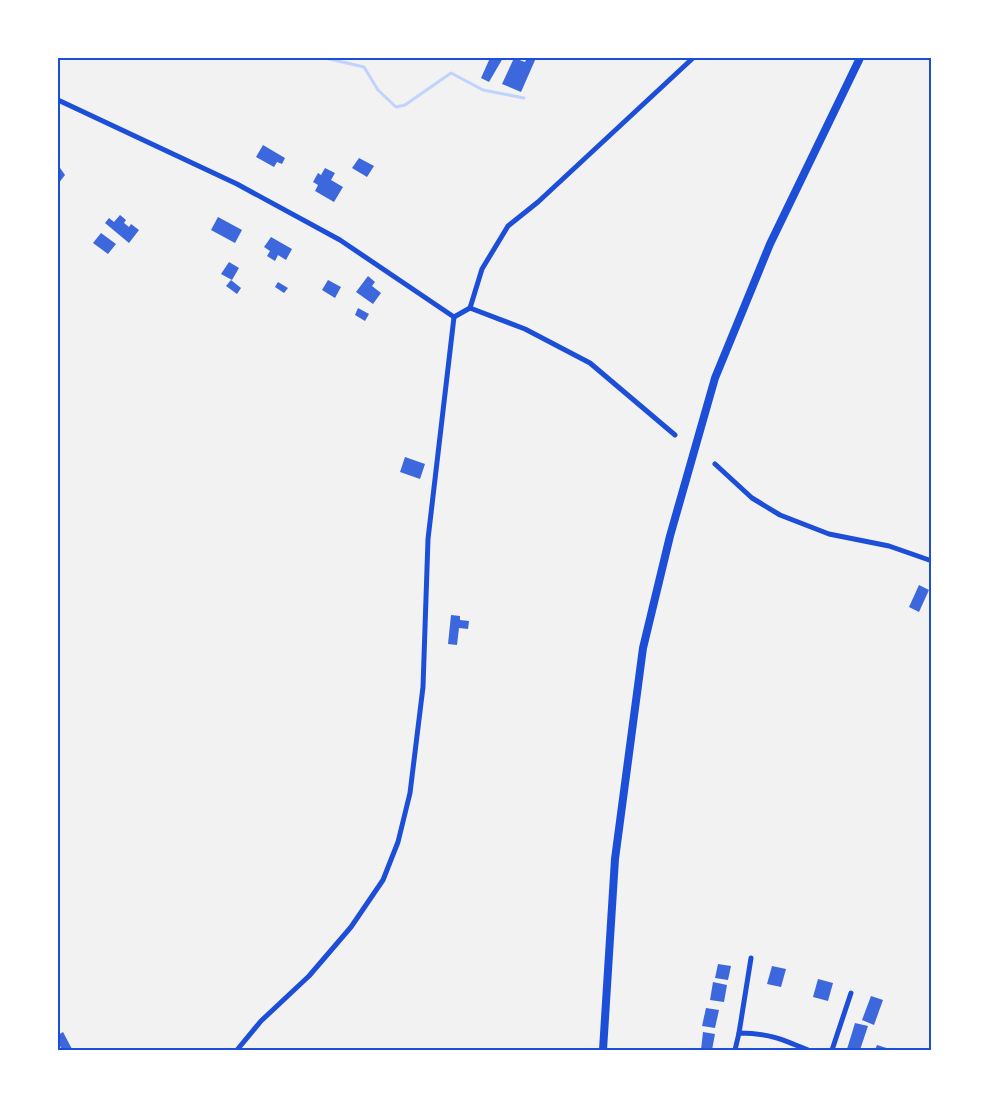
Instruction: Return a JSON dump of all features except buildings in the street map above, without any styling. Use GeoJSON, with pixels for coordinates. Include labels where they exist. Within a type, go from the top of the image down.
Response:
{"type":"FeatureCollection","features":[{"type":"Feature","properties":{"kind":"main road"},"geometry":{"type":"LineString","coordinates":[[603,1050],[615,859],[644,648],[670,536],[716,378],[770,244],[860,58]]}},
{"type":"Feature","properties":{"kind":"street"},"geometry":{"type":"LineString","coordinates":[[454,317],[470,308],[482,270],[508,226],[538,202],[693,58]]}},
{"type":"Feature","properties":{"kind":"street"},"geometry":{"type":"LineString","coordinates":[[58,100],[237,184],[340,240],[454,317]]}},
{"type":"Feature","properties":{"kind":"street"},"geometry":{"type":"LineString","coordinates":[[470,308],[525,329],[590,363],[675,435]]}},
{"type":"Feature","properties":{"kind":"street"},"geometry":{"type":"LineString","coordinates":[[237,1050],[261,1021],[309,976],[351,927],[383,880],[398,842],[410,793],[423,687],[428,539],[454,317]]}},
{"type":"Feature","properties":{"kind":"street"},"geometry":{"type":"LineString","coordinates":[[715,464],[752,498],[780,516],[829,534],[889,546],[932,561]]}},
{"type":"Feature","properties":{"kind":"street"},"geometry":{"type":"LineString","coordinates":[[735,1050],[751,958]]}},
{"type":"Feature","properties":{"kind":"street"},"geometry":{"type":"LineString","coordinates":[[832,1050],[851,993]]}},
{"type":"Feature","properties":{"kind":"street"},"geometry":{"type":"LineString","coordinates":[[739,1033],[775,1035],[808,1050]]}},
{"type":"Feature","properties":{"kind":"waterway"},"geometry":{"type":"LineString","coordinates":[[325,58],[364,67],[378,90],[396,107],[405,105],[451,73],[483,90],[524,98]]}}]}
